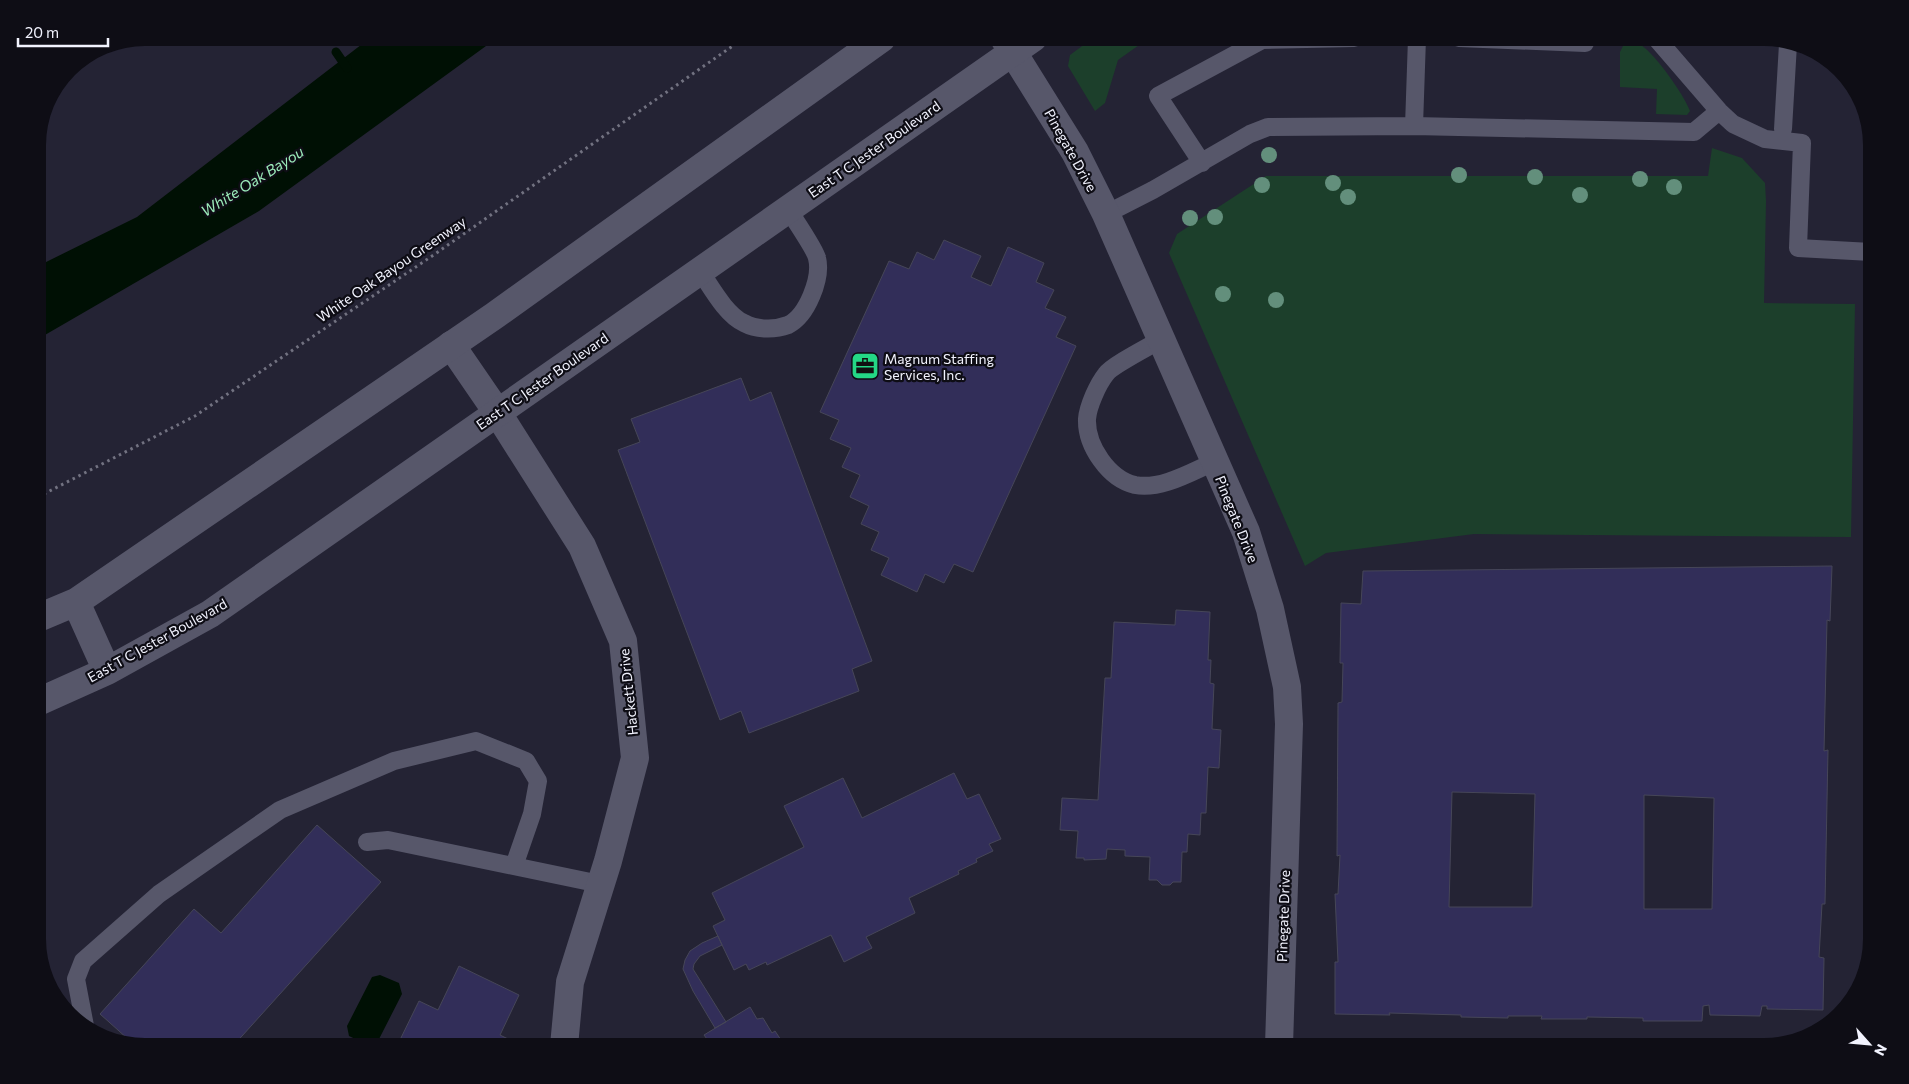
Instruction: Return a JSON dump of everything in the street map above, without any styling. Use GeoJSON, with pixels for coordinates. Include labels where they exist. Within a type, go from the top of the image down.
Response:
{"type":"FeatureCollection","features":[{"type":"Feature","properties":{"kind":"street"},"geometry":{"type":"LineString","coordinates":[[46,615],[76,602],[451,345],[871,46]]}},
{"type":"Feature","properties":{"kind":"street","name":"East T C Jester Boulevard"},"geometry":{"type":"LineString","coordinates":[[46,698],[107,670],[210,614],[788,209],[1012,46]]}},
{"type":"Feature","properties":{"kind":"street","name":"Pinegate Drive"},"geometry":{"type":"LineString","coordinates":[[1019,46],[1106,214],[1246,532],[1270,609],[1287,687],[1290,724],[1279,1038]]}},
{"type":"Feature","properties":{"kind":"street","name":"Hackett Drive"},"geometry":{"type":"LineString","coordinates":[[451,345],[497,412],[582,546],[623,641],[635,758],[600,884],[570,982],[565,1038]]}},
{"type":"Feature","properties":{"kind":"street"},"geometry":{"type":"LineString","coordinates":[[76,602],[107,670]]}},
{"type":"Feature","properties":{"kind":"lane"},"geometry":{"type":"LineString","coordinates":[[1202,163],[1158,96],[1251,46]]}},
{"type":"Feature","properties":{"kind":"lane"},"geometry":{"type":"LineString","coordinates":[[1414,126],[1417,46]]}},
{"type":"Feature","properties":{"kind":"lane"},"geometry":{"type":"LineString","coordinates":[[1663,46],[1719,111],[1733,124],[1766,139],[1802,143],[1798,248],[1863,252]]}},
{"type":"Feature","properties":{"kind":"lane"},"geometry":{"type":"LineString","coordinates":[[1783,129],[1788,50]]}},
{"type":"Feature","properties":{"kind":"lane"},"geometry":{"type":"LineString","coordinates":[[1106,214],[1202,163],[1250,134],[1268,127],[1414,126],[1694,132],[1719,111]]}},
{"type":"Feature","properties":{"kind":"lane"},"geometry":{"type":"LineString","coordinates":[[700,271],[725,307],[743,323],[767,329],[789,324],[806,308],[817,285],[817,258],[788,209]]}},
{"type":"Feature","properties":{"kind":"lane"},"geometry":{"type":"LineString","coordinates":[[1160,340],[1107,372],[1094,394],[1087,419],[1092,446],[1110,472],[1134,485],[1156,485],[1214,462]]}},
{"type":"Feature","properties":{"kind":"lane"},"geometry":{"type":"LineString","coordinates":[[83,1015],[76,979],[83,961],[159,894],[280,810],[394,761],[476,741],[526,760],[538,781],[532,814],[514,866]]}},
{"type":"Feature","properties":{"kind":"lane"},"geometry":{"type":"LineString","coordinates":[[367,842],[388,840],[600,884]]}},
{"type":"Feature","properties":{"kind":"path","name":"White Oak Bayou Greenway"},"geometry":{"type":"LineString","coordinates":[[46,493],[195,416],[434,254],[733,46]]}},
{"type":"Feature","properties":{"kind":"green space"},"geometry":{"type":"Polygon","coordinates":[[[1082,46],[1138,46],[1118,60],[1105,103],[1095,111],[1068,66],[1070,55],[1082,46]]]}},
{"type":"Feature","properties":{"kind":"green space"},"geometry":{"type":"Polygon","coordinates":[[[1623,46],[1642,46],[1647,50],[1662,66],[1676,86],[1690,111],[1687,115],[1656,114],[1657,89],[1620,87],[1620,52],[1623,46]]]}},
{"type":"Feature","properties":{"kind":"green space"},"geometry":{"type":"Polygon","coordinates":[[[1712,148],[1742,158],[1765,183],[1764,303],[1855,304],[1851,537],[1474,534],[1326,553],[1305,566],[1169,253],[1177,234],[1266,176],[1708,176],[1712,148]]]}},
{"type":"Feature","properties":{"kind":"water","name":"White Oak Bayou"},"geometry":{"type":"Polygon","coordinates":[[[360,46],[486,46],[259,211],[46,334],[46,262],[137,217],[360,46]]]}},
{"type":"Feature","properties":{"kind":"water"},"geometry":{"type":"Polygon","coordinates":[[[380,975],[399,983],[402,994],[380,1038],[353,1038],[349,1036],[347,1026],[372,977],[380,975]]]}},
{"type":"Feature","properties":{"kind":"building"},"geometry":{"type":"Polygon","coordinates":[[[944,240],[981,256],[971,277],[991,286],[1008,247],[1044,263],[1036,282],[1054,290],[1045,308],[1066,317],[1056,337],[1076,346],[973,572],[954,564],[944,583],[925,574],[917,592],[881,575],[889,558],[871,550],[879,532],[861,524],[869,506],[850,497],[860,475],[842,467],[851,448],[830,439],[839,420],[820,412],[889,261],[909,269],[917,252],[934,260],[944,240]]]}},
{"type":"Feature","properties":{"kind":"building"},"geometry":{"type":"Polygon","coordinates":[[[741,378],[750,401],[771,392],[872,661],[852,669],[859,691],[749,733],[741,711],[720,720],[618,450],[640,442],[631,419],[741,378]]]}},
{"type":"Feature","properties":{"kind":"building"},"geometry":{"type":"Polygon","coordinates":[[[1832,566],[1830,621],[1827,620],[1824,751],[1828,750],[1825,904],[1822,904],[1819,957],[1824,958],[1823,1010],[1767,1009],[1767,1006],[1762,1006],[1760,1016],[1710,1015],[1709,1005],[1703,1006],[1702,1021],[1643,1021],[1643,1018],[1587,1017],[1587,1019],[1541,1019],[1542,1016],[1508,1016],[1508,1018],[1461,1017],[1461,1015],[1389,1013],[1390,1015],[1335,1014],[1335,962],[1338,962],[1335,894],[1338,894],[1340,855],[1337,856],[1338,703],[1342,702],[1343,663],[1340,663],[1341,603],[1361,604],[1363,571],[1832,566]],[[1452,792],[1449,907],[1532,907],[1535,794],[1452,792]],[[1644,795],[1644,909],[1712,909],[1714,798],[1644,795]]]}},
{"type":"Feature","properties":{"kind":"building"},"geometry":{"type":"Polygon","coordinates":[[[1176,610],[1210,612],[1208,660],[1211,660],[1210,683],[1214,684],[1212,729],[1221,730],[1219,768],[1208,767],[1206,813],[1201,813],[1200,835],[1188,834],[1187,852],[1182,852],[1181,882],[1162,885],[1157,880],[1149,880],[1150,857],[1125,856],[1125,850],[1107,849],[1106,859],[1084,860],[1084,858],[1076,858],[1078,831],[1060,830],[1062,798],[1098,800],[1105,678],[1111,678],[1114,622],[1175,625],[1176,610]]]}},
{"type":"Feature","properties":{"kind":"building"},"geometry":{"type":"Polygon","coordinates":[[[954,773],[967,799],[979,794],[1001,839],[989,844],[993,851],[976,859],[977,862],[958,871],[959,874],[909,898],[915,913],[866,937],[872,948],[844,962],[831,935],[767,965],[766,962],[749,970],[746,964],[734,970],[713,926],[725,920],[712,893],[804,847],[784,806],[843,778],[862,818],[954,773]]]}},
{"type":"Feature","properties":{"kind":"building"},"geometry":{"type":"Polygon","coordinates":[[[317,825],[381,882],[240,1038],[132,1037],[123,1035],[100,1014],[194,909],[221,933],[317,825]]]}},
{"type":"Feature","properties":{"kind":"building"},"geometry":{"type":"Polygon","coordinates":[[[718,936],[722,945],[700,956],[693,969],[726,1022],[715,1028],[693,991],[683,969],[690,951],[718,936]]]}},
{"type":"Feature","properties":{"kind":"building"},"geometry":{"type":"Polygon","coordinates":[[[459,966],[519,995],[500,1035],[506,1038],[401,1038],[419,1001],[438,1010],[459,966]]]}},
{"type":"Feature","properties":{"kind":"building"},"geometry":{"type":"Polygon","coordinates":[[[750,1007],[757,1019],[763,1018],[772,1033],[775,1031],[780,1038],[706,1038],[704,1035],[750,1007]]]}},
{"type":"Feature","properties":{"kind":"waterway"},"geometry":{"type":"LineString","coordinates":[[336,52],[347,68]]}},
{"type":"Feature","properties":{"kind":"place","name":"Magnum Staffing Services, Inc."},"geometry":{"type":"Point","coordinates":[865,366]}}]}
